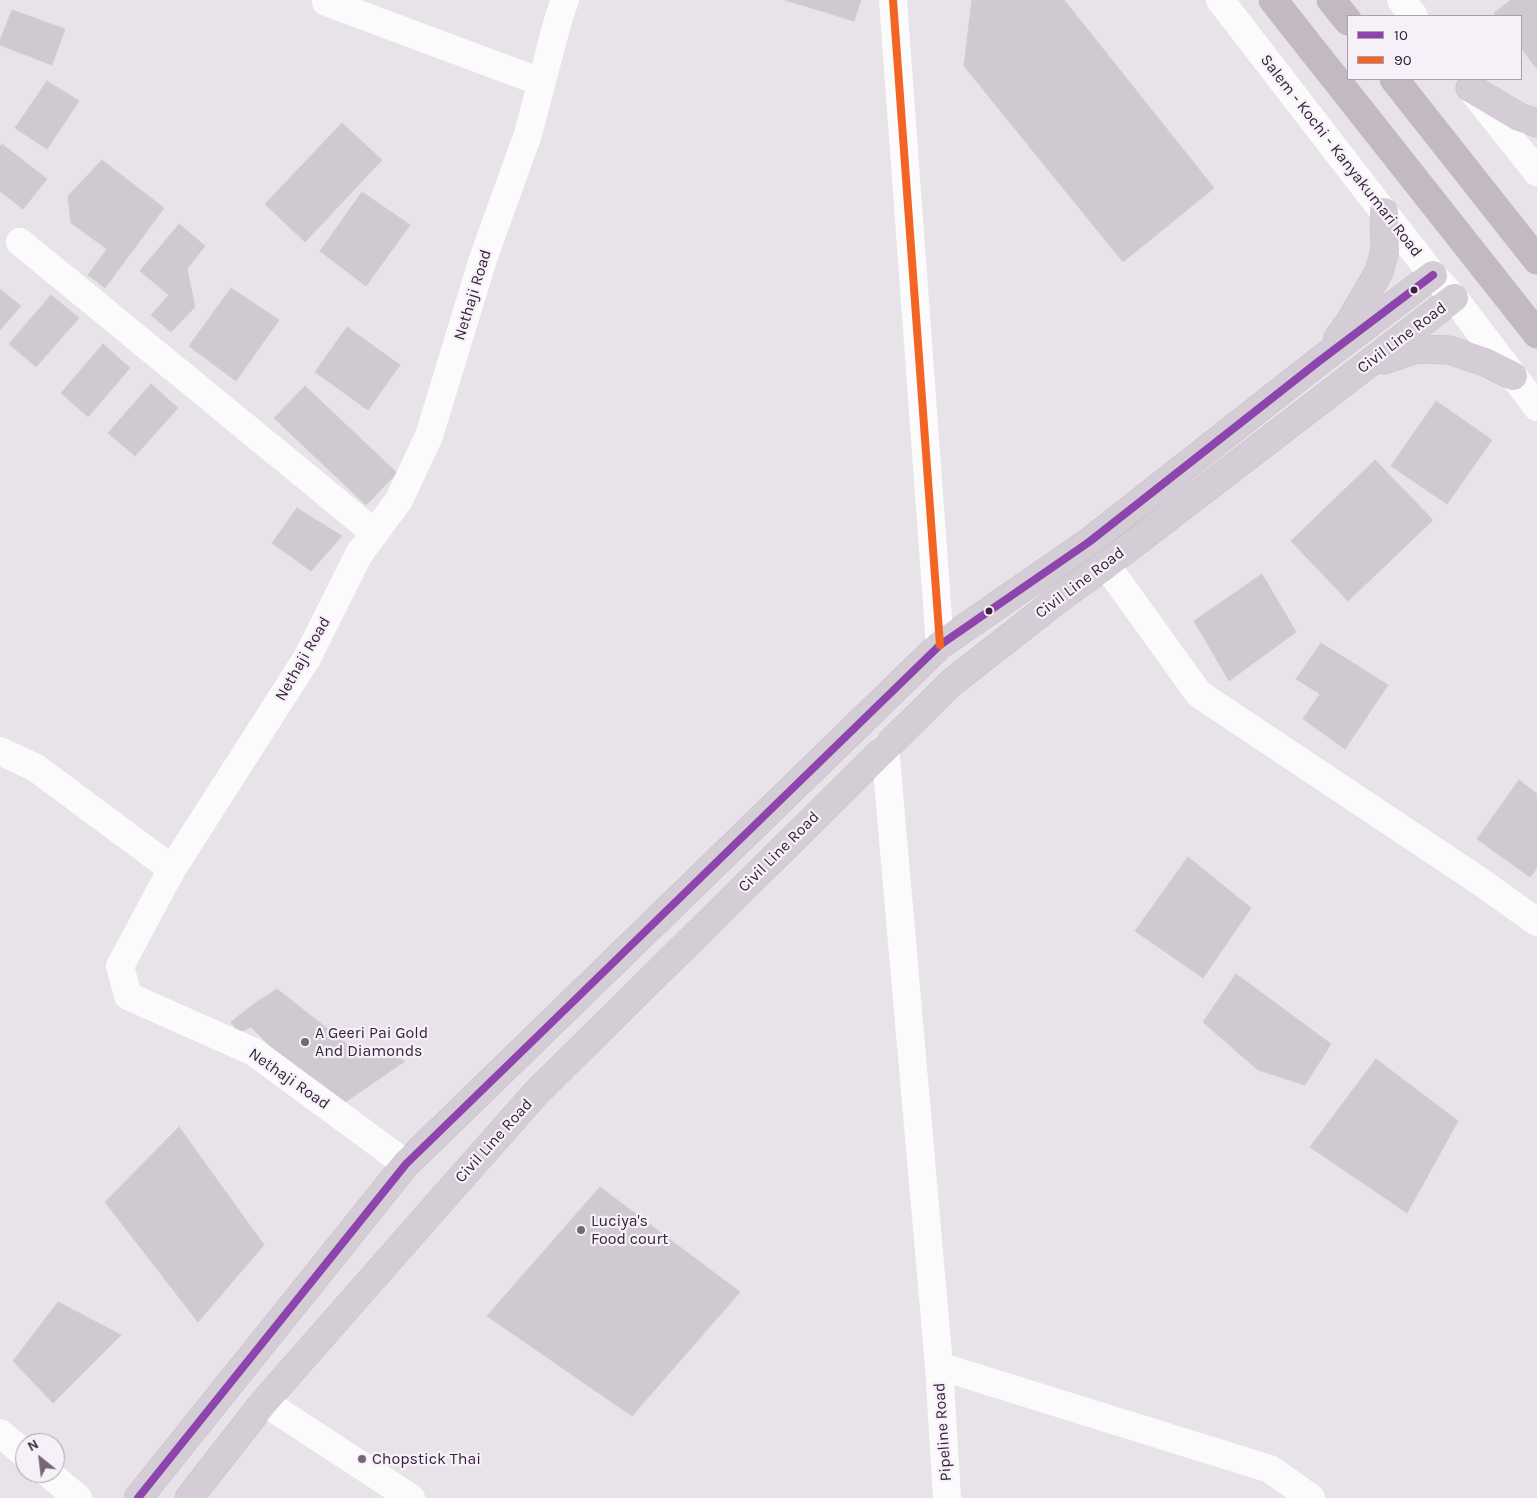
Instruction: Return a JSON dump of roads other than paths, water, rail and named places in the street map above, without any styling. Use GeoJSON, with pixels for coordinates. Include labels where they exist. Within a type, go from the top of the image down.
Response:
{"type":"FeatureCollection","features":[{"type":"Feature","properties":{"kind":"highway"},"geometry":{"type":"LineString","coordinates":[[1273,0],[1537,334]]}},
{"type":"Feature","properties":{"kind":"highway"},"geometry":{"type":"LineString","coordinates":[[1331,0],[1347,21]]}},
{"type":"Feature","properties":{"kind":"highway"},"geometry":{"type":"LineString","coordinates":[[1395,80],[1537,260]]}},
{"type":"Feature","properties":{"kind":"main road"},"geometry":{"type":"LineString","coordinates":[[1467,84],[1519,117],[1537,123]]}},
{"type":"Feature","properties":{"kind":"main road"},"geometry":{"type":"LineString","coordinates":[[1318,362],[1349,323],[1379,272],[1385,250],[1384,212]]}},
{"type":"Feature","properties":{"kind":"main road","name":"Civil Line Road"},"geometry":{"type":"LineString","coordinates":[[138,1498],[406,1164],[940,644],[1088,542],[1318,362],[1433,275]]}},
{"type":"Feature","properties":{"kind":"main road","name":"Civil Line Road"},"geometry":{"type":"LineString","coordinates":[[189,1498],[264,1402],[536,1093],[951,683],[1454,298]]}},
{"type":"Feature","properties":{"kind":"main road"},"geometry":{"type":"LineString","coordinates":[[1361,368],[1417,349],[1449,350],[1485,362],[1513,376]]}},
{"type":"Feature","properties":{"kind":"street","name":"Nethaji Road"},"geometry":{"type":"LineString","coordinates":[[406,1164],[254,1052],[128,996],[120,966],[172,869],[307,658],[359,554],[399,500],[429,436],[483,259],[528,134],[565,0]]}},
{"type":"Feature","properties":{"kind":"street"},"geometry":{"type":"LineString","coordinates":[[893,0],[940,644]]}},
{"type":"Feature","properties":{"kind":"street","name":"Salem - Kochi - Kanyakumari Road"},"geometry":{"type":"LineString","coordinates":[[1220,0],[1537,407]]}},
{"type":"Feature","properties":{"kind":"street"},"geometry":{"type":"LineString","coordinates":[[1401,0],[1413,15]]}},
{"type":"Feature","properties":{"kind":"street"},"geometry":{"type":"LineString","coordinates":[[324,1],[542,82]]}},
{"type":"Feature","properties":{"kind":"street"},"geometry":{"type":"LineString","coordinates":[[1467,84],[1537,172]]}},
{"type":"Feature","properties":{"kind":"street"},"geometry":{"type":"LineString","coordinates":[[20,242],[375,533]]}},
{"type":"Feature","properties":{"kind":"street"},"geometry":{"type":"LineString","coordinates":[[1106,565],[1199,694],[1478,880],[1537,922]]}},
{"type":"Feature","properties":{"kind":"street","name":"Pipeline Road"},"geometry":{"type":"LineString","coordinates":[[885,747],[939,1366],[947,1498]]}},
{"type":"Feature","properties":{"kind":"street"},"geometry":{"type":"LineString","coordinates":[[0,751],[36,768],[172,869]]}},
{"type":"Feature","properties":{"kind":"street"},"geometry":{"type":"LineString","coordinates":[[939,1366],[1270,1469],[1311,1498]]}},
{"type":"Feature","properties":{"kind":"street"},"geometry":{"type":"LineString","coordinates":[[264,1402],[411,1498]]}},
{"type":"Feature","properties":{"kind":"street"},"geometry":{"type":"LineString","coordinates":[[0,1433],[15,1446]]}},
{"type":"Feature","properties":{"kind":"street"},"geometry":{"type":"LineString","coordinates":[[60,1483],[78,1498]]}},
{"type":"Feature","properties":{"kind":"place","name":"A Geeri Pai Gold And Diamonds"},"geometry":{"type":"Point","coordinates":[305,1042]}},
{"type":"Feature","properties":{"kind":"place","name":"Luciya's Food court"},"geometry":{"type":"Point","coordinates":[581,1230]}},
{"type":"Feature","properties":{"kind":"place","name":"Chopstick Thai"},"geometry":{"type":"Point","coordinates":[362,1459]}}]}
